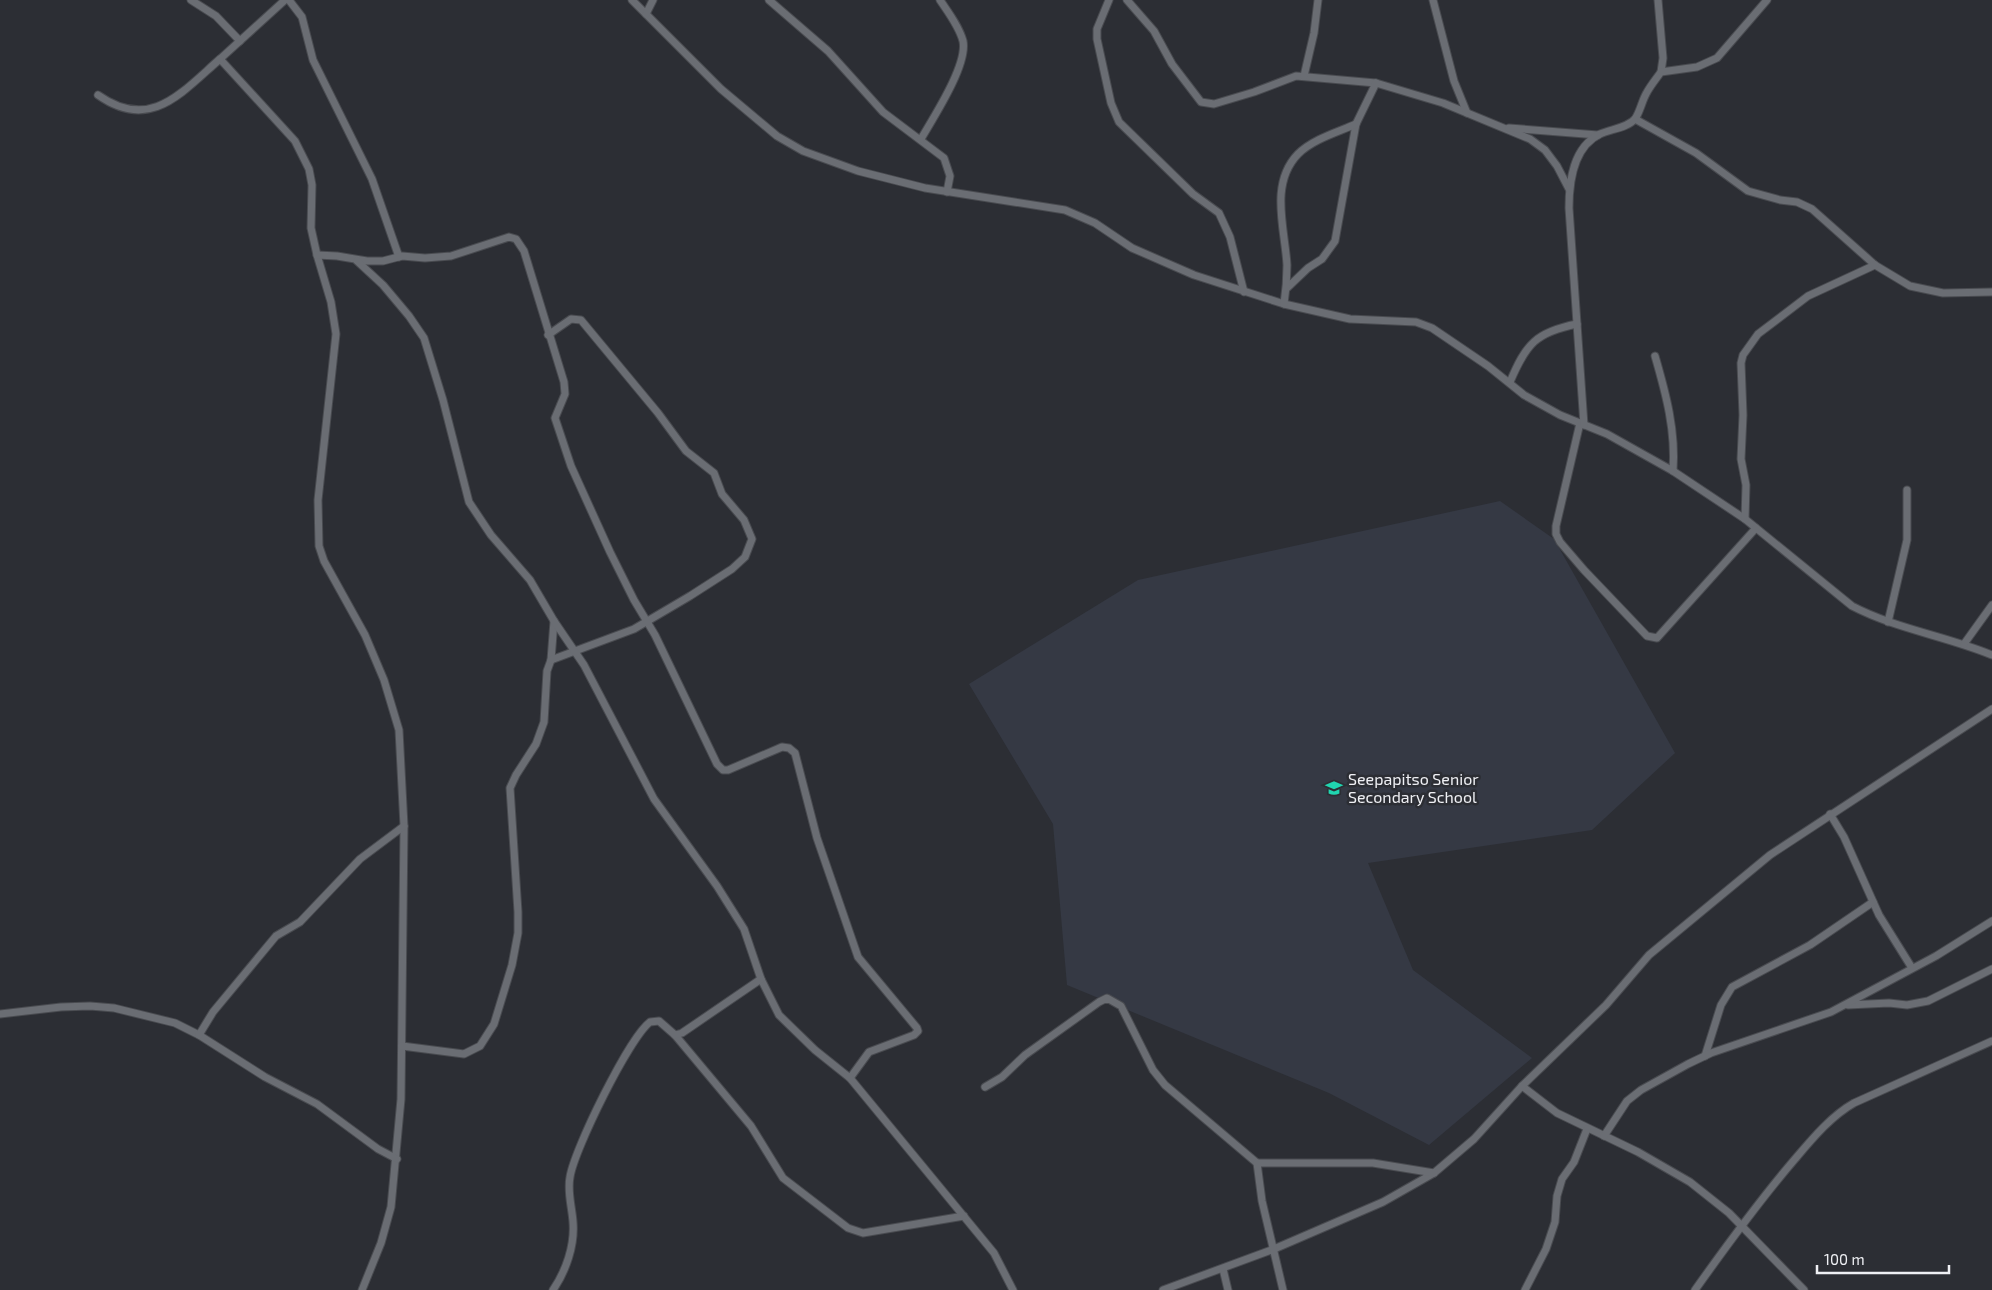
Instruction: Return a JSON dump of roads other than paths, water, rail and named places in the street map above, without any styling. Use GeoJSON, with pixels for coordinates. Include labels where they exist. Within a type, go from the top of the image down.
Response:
{"type":"FeatureCollection","features":[{"type":"Feature","properties":{"kind":"street"},"geometry":{"type":"LineString","coordinates":[[190,0],[216,16],[240,42]]}},
{"type":"Feature","properties":{"kind":"street"},"geometry":{"type":"LineString","coordinates":[[98,95],[109,103],[127,110],[144,111],[176,98],[285,0]]}},
{"type":"Feature","properties":{"kind":"street"},"geometry":{"type":"LineString","coordinates":[[289,0],[302,17],[313,60],[372,179],[398,257]]}},
{"type":"Feature","properties":{"kind":"street"},"geometry":{"type":"LineString","coordinates":[[632,0],[721,89],[788,144],[858,171],[947,192],[1066,210],[1095,223],[1132,248],[1194,275],[1284,304],[1350,319],[1416,322],[1432,328],[1510,382],[1524,395],[1545,408],[1607,434],[1673,471],[1745,519],[1852,606],[1888,622],[1964,644],[1992,656]]}},
{"type":"Feature","properties":{"kind":"street"},"geometry":{"type":"LineString","coordinates":[[646,14],[653,0]]}},
{"type":"Feature","properties":{"kind":"street"},"geometry":{"type":"LineString","coordinates":[[769,0],[828,51],[883,112],[944,158],[949,168],[950,184],[947,192]]}},
{"type":"Feature","properties":{"kind":"street"},"geometry":{"type":"LineString","coordinates":[[921,139],[947,95],[964,49],[959,32],[940,0]]}},
{"type":"Feature","properties":{"kind":"street"},"geometry":{"type":"LineString","coordinates":[[1109,0],[1097,29],[1097,39],[1115,115],[1130,135],[1157,156],[1193,194],[1219,214],[1230,237],[1244,292]]}},
{"type":"Feature","properties":{"kind":"street"},"geometry":{"type":"LineString","coordinates":[[1127,0],[1154,31],[1172,64],[1201,102],[1214,104],[1254,92],[1288,77],[1334,77],[1376,83],[1443,103],[1530,139],[1545,150],[1557,166],[1569,189]]}},
{"type":"Feature","properties":{"kind":"street"},"geometry":{"type":"LineString","coordinates":[[1304,76],[1314,33],[1318,0]]}},
{"type":"Feature","properties":{"kind":"street"},"geometry":{"type":"LineString","coordinates":[[1433,0],[1454,81],[1467,113]]}},
{"type":"Feature","properties":{"kind":"street"},"geometry":{"type":"LineString","coordinates":[[1503,127],[1598,134],[1617,129],[1635,119],[1647,93],[1661,72],[1662,58],[1658,0]]}},
{"type":"Feature","properties":{"kind":"street"},"geometry":{"type":"LineString","coordinates":[[1661,72],[1696,67],[1717,58],[1767,0]]}},
{"type":"Feature","properties":{"kind":"street"},"geometry":{"type":"LineString","coordinates":[[220,59],[267,108],[303,153],[312,185],[311,228],[331,302],[336,334],[324,434],[317,535],[324,561],[365,635],[384,680],[399,730],[404,826],[402,1046],[397,1159],[388,1216],[381,1243],[362,1290]]}},
{"type":"Feature","properties":{"kind":"street"},"geometry":{"type":"LineString","coordinates":[[1286,288],[1308,268],[1322,259],[1335,241],[1356,124],[1376,83]]}},
{"type":"Feature","properties":{"kind":"street"},"geometry":{"type":"LineString","coordinates":[[1635,119],[1696,153],[1748,190],[1780,200],[1797,202],[1812,209],[1875,265],[1910,286],[1926,291],[1968,294],[1992,292]]}},
{"type":"Feature","properties":{"kind":"street"},"geometry":{"type":"LineString","coordinates":[[1284,304],[1287,265],[1280,204],[1289,166],[1299,153],[1313,144],[1356,124]]}},
{"type":"Feature","properties":{"kind":"street"},"geometry":{"type":"LineString","coordinates":[[1598,134],[1576,159],[1569,189],[1582,424],[1556,526],[1556,534],[1584,570],[1647,636],[1657,638],[1756,528]]}},
{"type":"Feature","properties":{"kind":"street"},"geometry":{"type":"LineString","coordinates":[[317,255],[337,256],[356,261],[383,261],[398,257],[451,256],[502,238],[516,239],[524,251],[548,335],[564,382],[565,394],[555,418],[559,434],[571,466],[610,552],[647,620],[720,768],[723,770],[733,768],[782,747],[789,748],[795,753],[817,838],[858,957],[917,1028],[918,1031],[914,1035],[869,1052],[850,1078]]}},
{"type":"Feature","properties":{"kind":"street"},"geometry":{"type":"LineString","coordinates":[[356,261],[383,285],[409,316],[424,338],[444,400],[469,502],[491,535],[530,580],[554,621],[584,665],[654,799],[717,886],[744,930],[761,979],[779,1015],[815,1050],[850,1078],[994,1253],[1013,1290]]}},
{"type":"Feature","properties":{"kind":"street"},"geometry":{"type":"LineString","coordinates":[[1745,519],[1746,484],[1741,459],[1743,415],[1741,363],[1743,355],[1758,334],[1808,296],[1875,265]]}},
{"type":"Feature","properties":{"kind":"street"},"geometry":{"type":"LineString","coordinates":[[548,335],[571,318],[581,320],[658,413],[686,451],[714,473],[722,494],[748,527],[752,539],[745,557],[732,569],[621,634],[573,650],[551,660]]}},
{"type":"Feature","properties":{"kind":"street"},"geometry":{"type":"LineString","coordinates":[[1510,382],[1520,359],[1532,344],[1555,328],[1577,324]]}},
{"type":"Feature","properties":{"kind":"street"},"geometry":{"type":"LineString","coordinates":[[1655,356],[1670,411],[1674,448],[1673,471]]}},
{"type":"Feature","properties":{"kind":"street"},"geometry":{"type":"LineString","coordinates":[[1888,622],[1907,540],[1907,490]]}},
{"type":"Feature","properties":{"kind":"street"},"geometry":{"type":"LineString","coordinates":[[1964,644],[1992,605]]}},
{"type":"Feature","properties":{"kind":"street"},"geometry":{"type":"LineString","coordinates":[[402,1046],[464,1054],[471,1053],[480,1046],[494,1024],[512,965],[518,933],[510,788],[541,733],[546,712],[547,672],[551,660],[554,621]]}},
{"type":"Feature","properties":{"kind":"street"},"geometry":{"type":"LineString","coordinates":[[1163,1290],[1223,1269],[1383,1202],[1434,1173],[1474,1139],[1522,1086],[1606,1005],[1649,955],[1770,855],[1992,709]]}},
{"type":"Feature","properties":{"kind":"street"},"geometry":{"type":"LineString","coordinates":[[1830,814],[1844,837],[1879,915],[1912,968]]}},
{"type":"Feature","properties":{"kind":"street"},"geometry":{"type":"LineString","coordinates":[[199,1035],[213,1012],[276,936],[300,922],[360,859],[404,826]]}},
{"type":"Feature","properties":{"kind":"street"},"geometry":{"type":"LineString","coordinates":[[1705,1056],[1721,1005],[1732,987],[1810,944],[1873,902]]}},
{"type":"Feature","properties":{"kind":"street"},"geometry":{"type":"LineString","coordinates":[[1604,1136],[1627,1101],[1641,1090],[1705,1056],[1794,1026],[1844,1005],[1992,922]]}},
{"type":"Feature","properties":{"kind":"street"},"geometry":{"type":"LineString","coordinates":[[1844,1005],[1889,1003],[1907,1005],[1928,1001],[1992,970]]}},
{"type":"Feature","properties":{"kind":"street"},"geometry":{"type":"LineString","coordinates":[[675,1036],[687,1030],[761,979]]}},
{"type":"Feature","properties":{"kind":"street"},"geometry":{"type":"LineString","coordinates":[[985,1087],[1002,1077],[1025,1054],[1107,998],[1115,1000],[1129,1018],[1145,1054],[1165,1085],[1257,1163],[1373,1163],[1434,1173]]}},
{"type":"Feature","properties":{"kind":"street"},"geometry":{"type":"LineString","coordinates":[[0,1014],[61,1006],[114,1008],[175,1023],[199,1035],[265,1077],[317,1104],[378,1149],[397,1159]]}},
{"type":"Feature","properties":{"kind":"street"},"geometry":{"type":"LineString","coordinates":[[553,1290],[571,1252],[573,1224],[568,1187],[570,1174],[598,1107],[628,1051],[646,1025],[656,1020],[675,1036],[751,1126],[783,1178],[848,1228],[863,1233],[964,1216]]}},
{"type":"Feature","properties":{"kind":"street"},"geometry":{"type":"LineString","coordinates":[[1695,1290],[1740,1226],[1804,1148],[1840,1112],[1992,1041]]}},
{"type":"Feature","properties":{"kind":"street"},"geometry":{"type":"LineString","coordinates":[[1522,1086],[1557,1113],[1652,1159],[1690,1182],[1729,1213],[1804,1290]]}},
{"type":"Feature","properties":{"kind":"street"},"geometry":{"type":"LineString","coordinates":[[1525,1290],[1546,1249],[1555,1222],[1556,1196],[1562,1179],[1574,1162],[1588,1129]]}},
{"type":"Feature","properties":{"kind":"street"},"geometry":{"type":"LineString","coordinates":[[1257,1163],[1262,1201],[1283,1290]]}},
{"type":"Feature","properties":{"kind":"street"},"geometry":{"type":"LineString","coordinates":[[1223,1269],[1228,1290]]}},
{"type":"Feature","properties":{"kind":"place","name":"Seepapitso Senior Secondary School"},"geometry":{"type":"Point","coordinates":[1334,788]}}]}
